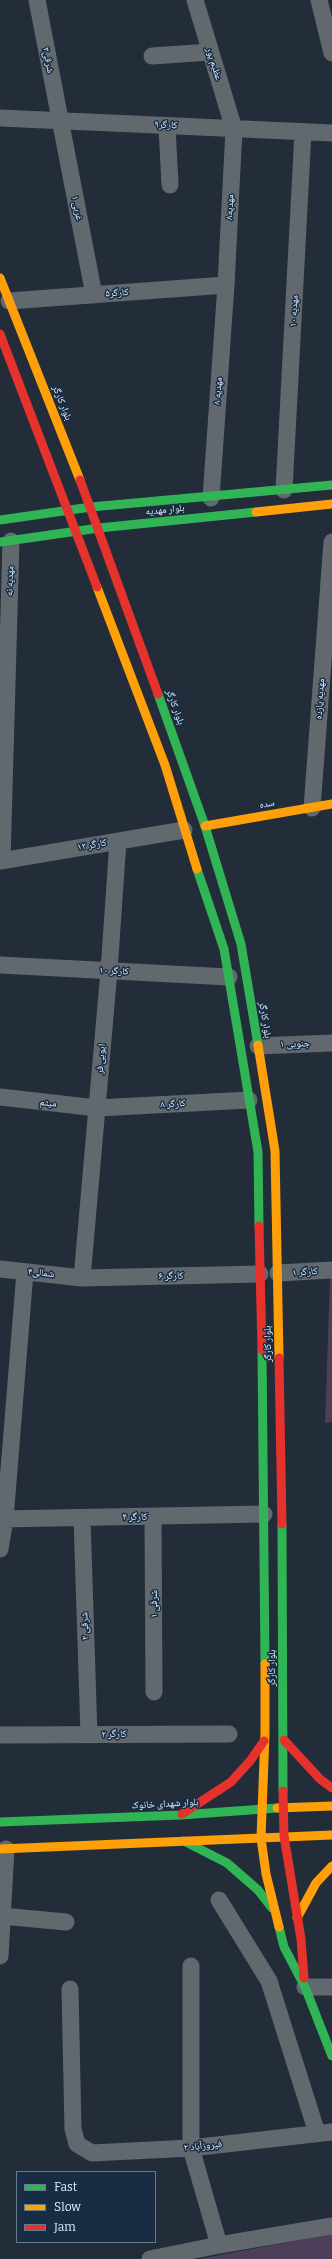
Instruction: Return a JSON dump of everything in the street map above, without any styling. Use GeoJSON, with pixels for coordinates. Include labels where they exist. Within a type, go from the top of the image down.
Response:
{"type":"FeatureCollection","features":[{"type":"Feature","properties":{"kind":"main road","name":"بلوار کارگر"},"geometry":{"type":"LineString","coordinates":[[0,278],[9,301],[69,510],[165,765],[184,830],[224,949],[229,977],[258,1152],[264,1514],[264,1741],[261,1838],[266,1874],[284,1947],[305,1987]]}},
{"type":"Feature","properties":{"kind":"main road","name":"بلوار کارگر"},"geometry":{"type":"LineString","coordinates":[[0,334],[38,403],[91,507],[205,826],[241,944],[275,1151],[282,1472],[284,1836],[301,1939],[305,1987]]}},
{"type":"Feature","properties":{"kind":"main road","name":"بلوار مهدیه"},"geometry":{"type":"LineString","coordinates":[[6,542],[77,532],[246,503],[284,490],[332,485]]}},
{"type":"Feature","properties":{"kind":"main road","name":"بلوار مهدیه"},"geometry":{"type":"LineString","coordinates":[[0,520],[91,507],[211,498],[246,503],[332,504]]}},
{"type":"Feature","properties":{"kind":"main road","name":"سده"},"geometry":{"type":"LineString","coordinates":[[205,826],[332,804]]}},
{"type":"Feature","properties":{"kind":"main road"},"geometry":{"type":"LineString","coordinates":[[284,1740],[315,1774],[332,1788]]}},
{"type":"Feature","properties":{"kind":"main road"},"geometry":{"type":"LineString","coordinates":[[181,1815],[231,1782],[250,1761],[264,1741]]}},
{"type":"Feature","properties":{"kind":"main road","name":"بلوار شهدای خانوک"},"geometry":{"type":"LineString","coordinates":[[0,1822],[181,1815],[261,1808],[332,1806]]}},
{"type":"Feature","properties":{"kind":"main road"},"geometry":{"type":"LineString","coordinates":[[3,1849],[183,1840],[332,1835]]}},
{"type":"Feature","properties":{"kind":"main road"},"geometry":{"type":"LineString","coordinates":[[183,1840],[227,1863],[258,1890],[275,1912]]}},
{"type":"Feature","properties":{"kind":"main road"},"geometry":{"type":"LineString","coordinates":[[297,1918],[316,1883],[332,1866]]}},
{"type":"Feature","properties":{"kind":"main road"},"geometry":{"type":"LineString","coordinates":[[305,1987],[332,2056]]}},
{"type":"Feature","properties":{"kind":"street","name":"شرقی۲"},"geometry":{"type":"LineString","coordinates":[[37,0],[59,120]]}},
{"type":"Feature","properties":{"kind":"street","name":"عظیم پور"},"geometry":{"type":"LineString","coordinates":[[195,0],[234,129]]}},
{"type":"Feature","properties":{"kind":"street"},"geometry":{"type":"LineString","coordinates":[[318,0],[332,53]]}},
{"type":"Feature","properties":{"kind":"street"},"geometry":{"type":"LineString","coordinates":[[152,56],[210,52]]}},
{"type":"Feature","properties":{"kind":"street","name":"کارگر۹"},"geometry":{"type":"LineString","coordinates":[[0,118],[332,134]]}},
{"type":"Feature","properties":{"kind":"street","name":"۱ غربی"},"geometry":{"type":"LineString","coordinates":[[59,120],[94,295]]}},
{"type":"Feature","properties":{"kind":"street"},"geometry":{"type":"LineString","coordinates":[[167,126],[170,185]]}},
{"type":"Feature","properties":{"kind":"street","name":"مهدیه۸"},"geometry":{"type":"LineString","coordinates":[[226,285],[234,129]]}},
{"type":"Feature","properties":{"kind":"street","name":"مهدیه ۱۰"},"geometry":{"type":"LineString","coordinates":[[284,490],[303,132]]}},
{"type":"Feature","properties":{"kind":"street","name":"کارگر۵"},"geometry":{"type":"LineString","coordinates":[[9,301],[226,285]]}},
{"type":"Feature","properties":{"kind":"street","name":"مهدیه ۸"},"geometry":{"type":"LineString","coordinates":[[211,498],[226,285]]}},
{"type":"Feature","properties":{"kind":"street","name":"مهدیه نه"},"geometry":{"type":"LineString","coordinates":[[1,861],[6,542]]}},
{"type":"Feature","properties":{"kind":"street","name":"مهدیه یازده"},"geometry":{"type":"LineString","coordinates":[[312,808],[332,542]]}},
{"type":"Feature","properties":{"kind":"street","name":"کارگر ۱۲"},"geometry":{"type":"LineString","coordinates":[[1,861],[184,830]]}},
{"type":"Feature","properties":{"kind":"street","name":"ایوبی فر"},"geometry":{"type":"LineString","coordinates":[[82,1278],[109,970],[118,841]]}},
{"type":"Feature","properties":{"kind":"street","name":"کارگر ۱۰"},"geometry":{"type":"LineString","coordinates":[[0,965],[229,977]]}},
{"type":"Feature","properties":{"kind":"street","name":"۱ جنوبی"},"geometry":{"type":"LineString","coordinates":[[258,1046],[332,1043]]}},
{"type":"Feature","properties":{"kind":"street","name":"میثم"},"geometry":{"type":"LineString","coordinates":[[0,1097],[97,1108]]}},
{"type":"Feature","properties":{"kind":"street","name":"کارگر ۸"},"geometry":{"type":"LineString","coordinates":[[97,1108],[249,1100]]}},
{"type":"Feature","properties":{"kind":"street","name":"شمالی۴"},"geometry":{"type":"LineString","coordinates":[[0,1269],[82,1278]]}},
{"type":"Feature","properties":{"kind":"street","name":"کارگر ۱"},"geometry":{"type":"LineString","coordinates":[[278,1273],[332,1270]]}},
{"type":"Feature","properties":{"kind":"street"},"geometry":{"type":"LineString","coordinates":[[0,1549],[25,1272]]}},
{"type":"Feature","properties":{"kind":"street","name":"کارگر ۶"},"geometry":{"type":"LineString","coordinates":[[82,1278],[260,1274]]}},
{"type":"Feature","properties":{"kind":"street","name":"کارگر ۴"},"geometry":{"type":"LineString","coordinates":[[3,1519],[264,1514]]}},
{"type":"Feature","properties":{"kind":"street","name":"شرقی ۱"},"geometry":{"type":"LineString","coordinates":[[153,1516],[154,1692]]}},
{"type":"Feature","properties":{"kind":"street","name":"شرقی ۲"},"geometry":{"type":"LineString","coordinates":[[82,1518],[89,1734]]}},
{"type":"Feature","properties":{"kind":"street","name":"کارگر ۲"},"geometry":{"type":"LineString","coordinates":[[0,1735],[229,1734]]}},
{"type":"Feature","properties":{"kind":"street"},"geometry":{"type":"LineString","coordinates":[[0,1956],[3,1849]]}},
{"type":"Feature","properties":{"kind":"street"},"geometry":{"type":"LineString","coordinates":[[219,1900],[269,1981],[325,2133]]}},
{"type":"Feature","properties":{"kind":"street"},"geometry":{"type":"LineString","coordinates":[[2,1916],[66,1922]]}},
{"type":"Feature","properties":{"kind":"street"},"geometry":{"type":"LineString","coordinates":[[191,1966],[191,2148],[219,2244]]}},
{"type":"Feature","properties":{"kind":"street"},"geometry":{"type":"LineString","coordinates":[[305,1987],[332,1987]]}},
{"type":"Feature","properties":{"kind":"street","name":"فیروزآباد ۲"},"geometry":{"type":"LineString","coordinates":[[70,1989],[73,2129],[77,2144],[92,2153],[191,2148],[325,2133]]}},
{"type":"Feature","properties":{"kind":"street"},"geometry":{"type":"LineString","coordinates":[[150,2259],[219,2244],[332,2226]]}},
{"type":"Feature","properties":{"kind":"shaded area"},"geometry":{"type":"Polygon","coordinates":[[[330,1278],[332,1278],[332,1422],[325,1423],[330,1278]]]}},
{"type":"Feature","properties":{"kind":"shaded area"},"geometry":{"type":"Polygon","coordinates":[[[332,2234],[332,2259],[199,2259],[332,2234]]]}},
{"type":"Feature","properties":{"kind":"traffic: fast"},"geometry":{"type":"LineString","coordinates":[[0,520],[91,507],[332,485]]}},
{"type":"Feature","properties":{"kind":"traffic: fast"},"geometry":{"type":"LineString","coordinates":[[0,542],[99,528],[256,512]]}},
{"type":"Feature","properties":{"kind":"traffic: fast"},"geometry":{"type":"LineString","coordinates":[[158,694],[205,826],[241,944],[258,1045]]}},
{"type":"Feature","properties":{"kind":"traffic: fast"},"geometry":{"type":"LineString","coordinates":[[197,869],[224,949],[258,1152],[259,1226]]}},
{"type":"Feature","properties":{"kind":"traffic: fast"},"geometry":{"type":"LineString","coordinates":[[262,1350],[265,1664]]}},
{"type":"Feature","properties":{"kind":"traffic: fast"},"geometry":{"type":"LineString","coordinates":[[282,1524],[283,1791]]}},
{"type":"Feature","properties":{"kind":"traffic: fast"},"geometry":{"type":"LineString","coordinates":[[0,1822],[181,1815],[277,1808]]}},
{"type":"Feature","properties":{"kind":"traffic: fast"},"geometry":{"type":"LineString","coordinates":[[184,1841],[227,1863],[258,1890],[272,1908]]}},
{"type":"Feature","properties":{"kind":"traffic: fast"},"geometry":{"type":"LineString","coordinates":[[279,1927],[284,1947],[305,1987],[332,2056]]}},
{"type":"Feature","properties":{"kind":"traffic: slow"},"geometry":{"type":"LineString","coordinates":[[0,278],[80,480]]}},
{"type":"Feature","properties":{"kind":"traffic: slow"},"geometry":{"type":"LineString","coordinates":[[256,512],[332,504]]}},
{"type":"Feature","properties":{"kind":"traffic: slow"},"geometry":{"type":"LineString","coordinates":[[97,587],[165,765],[197,869]]}},
{"type":"Feature","properties":{"kind":"traffic: slow"},"geometry":{"type":"LineString","coordinates":[[205,826],[332,804]]}},
{"type":"Feature","properties":{"kind":"traffic: slow"},"geometry":{"type":"LineString","coordinates":[[258,1045],[275,1151],[279,1358]]}},
{"type":"Feature","properties":{"kind":"traffic: slow"},"geometry":{"type":"LineString","coordinates":[[265,1664],[265,1734],[261,1838],[266,1874],[279,1927]]}},
{"type":"Feature","properties":{"kind":"traffic: slow"},"geometry":{"type":"LineString","coordinates":[[277,1808],[332,1806]]}},
{"type":"Feature","properties":{"kind":"traffic: slow"},"geometry":{"type":"LineString","coordinates":[[0,1849],[332,1835]]}},
{"type":"Feature","properties":{"kind":"traffic: slow"},"geometry":{"type":"LineString","coordinates":[[297,1918],[316,1883],[332,1866]]}},
{"type":"Feature","properties":{"kind":"traffic: jam"},"geometry":{"type":"LineString","coordinates":[[0,334],[97,587]]}},
{"type":"Feature","properties":{"kind":"traffic: jam"},"geometry":{"type":"LineString","coordinates":[[80,480],[158,694]]}},
{"type":"Feature","properties":{"kind":"traffic: jam"},"geometry":{"type":"LineString","coordinates":[[259,1226],[262,1350]]}},
{"type":"Feature","properties":{"kind":"traffic: jam"},"geometry":{"type":"LineString","coordinates":[[279,1358],[282,1524]]}},
{"type":"Feature","properties":{"kind":"traffic: jam"},"geometry":{"type":"LineString","coordinates":[[284,1740],[320,1779],[332,1788]]}},
{"type":"Feature","properties":{"kind":"traffic: jam"},"geometry":{"type":"LineString","coordinates":[[182,1814],[231,1782],[250,1761],[264,1741]]}},
{"type":"Feature","properties":{"kind":"traffic: jam"},"geometry":{"type":"LineString","coordinates":[[283,1791],[284,1836],[301,1939],[304,1978]]}}]}
